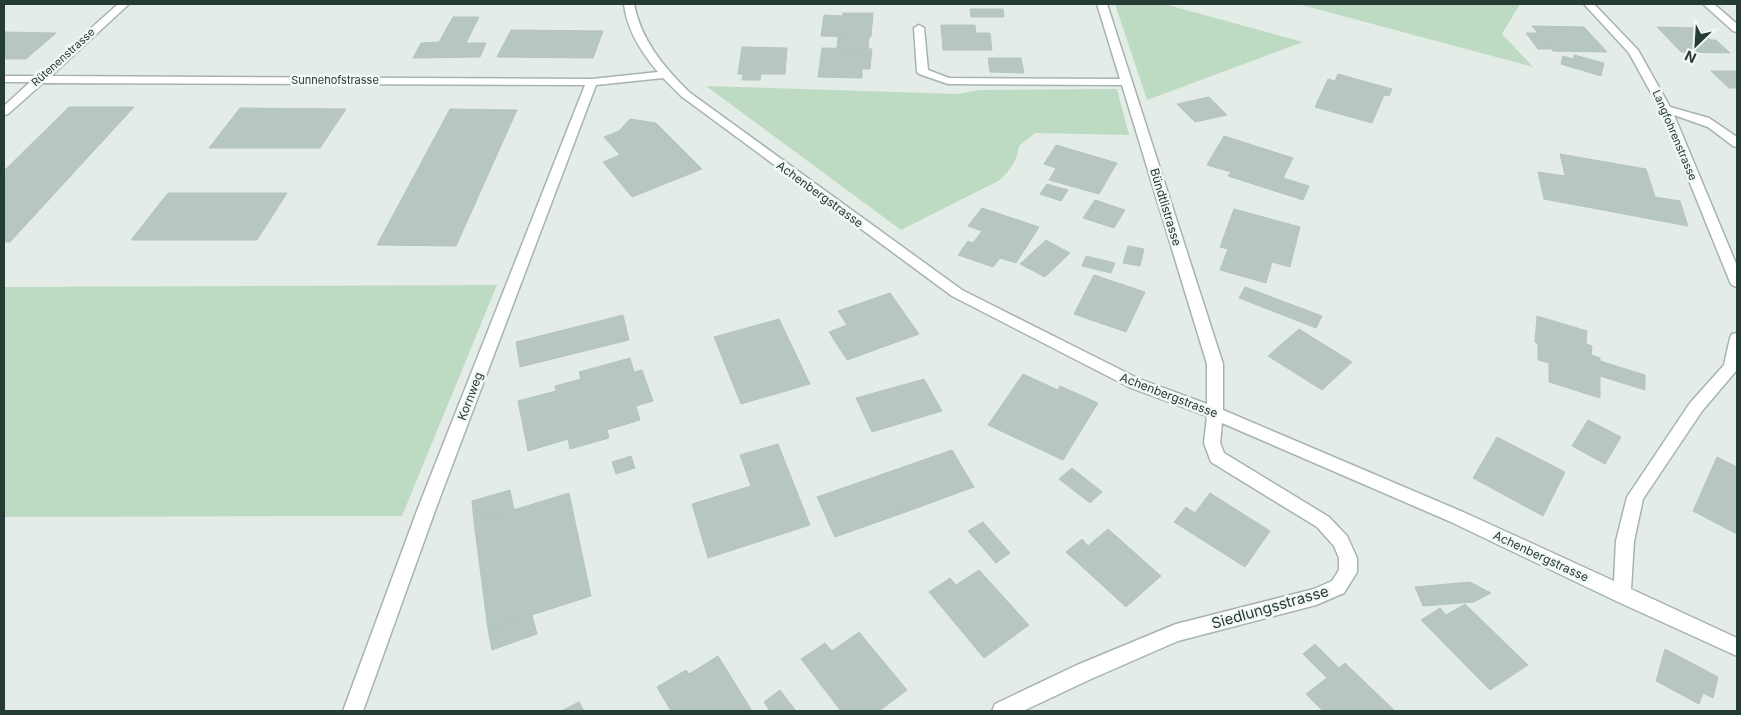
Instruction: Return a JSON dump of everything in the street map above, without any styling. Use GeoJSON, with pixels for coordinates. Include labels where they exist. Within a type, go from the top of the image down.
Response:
{"type":"FeatureCollection","features":[{"type":"Feature","properties":{"kind":"street","name":"Rütenenstrasse"},"geometry":{"type":"LineString","coordinates":[[4,112],[38,79],[124,4]]}},
{"type":"Feature","properties":{"kind":"street","name":"Achenbergstrasse"},"geometry":{"type":"LineString","coordinates":[[629,4],[629,11],[644,47],[665,74],[685,94],[957,293],[1134,383],[1215,412],[1457,517],[1737,647]]}},
{"type":"Feature","properties":{"kind":"street","name":"Bündtlistrasse"},"geometry":{"type":"LineString","coordinates":[[1102,4],[1215,364],[1215,412]]}},
{"type":"Feature","properties":{"kind":"street","name":"Langfohrenstrasse"},"geometry":{"type":"LineString","coordinates":[[1589,4],[1634,52],[1666,109],[1737,282]]}},
{"type":"Feature","properties":{"kind":"street"},"geometry":{"type":"LineString","coordinates":[[1708,4],[1737,29]]}},
{"type":"Feature","properties":{"kind":"street"},"geometry":{"type":"LineString","coordinates":[[919,28],[923,72],[948,81],[1126,82]]}},
{"type":"Feature","properties":{"kind":"street","name":"Sunnehofstrasse"},"geometry":{"type":"LineString","coordinates":[[4,79],[592,82],[665,74]]}},
{"type":"Feature","properties":{"kind":"street","name":"Kornweg"},"geometry":{"type":"LineString","coordinates":[[353,711],[431,499],[592,82]]}},
{"type":"Feature","properties":{"kind":"street"},"geometry":{"type":"LineString","coordinates":[[1666,109],[1705,119],[1717,125],[1737,143]]}},
{"type":"Feature","properties":{"kind":"street"},"geometry":{"type":"LineString","coordinates":[[1622,595],[1625,541],[1635,496],[1696,407],[1732,367],[1737,338]]}},
{"type":"Feature","properties":{"kind":"street","name":"Siedlungsstrasse"},"geometry":{"type":"LineString","coordinates":[[1002,711],[1084,672],[1176,633],[1316,597],[1338,587],[1348,572],[1348,558],[1341,541],[1323,522],[1312,514],[1217,457],[1212,443],[1215,412]]}},
{"type":"Feature","properties":{"kind":"green space"},"geometry":{"type":"Polygon","coordinates":[[[1115,4],[1164,4],[1303,42],[1147,100],[1115,4]]]}},
{"type":"Feature","properties":{"kind":"green space"},"geometry":{"type":"Polygon","coordinates":[[[1298,4],[1520,4],[1502,34],[1533,67],[1298,4]]]}},
{"type":"Feature","properties":{"kind":"green space"},"geometry":{"type":"Polygon","coordinates":[[[706,86],[958,94],[980,90],[1117,89],[1129,135],[1035,133],[1019,146],[1013,164],[1000,180],[901,230],[706,86]]]}},
{"type":"Feature","properties":{"kind":"green space"},"geometry":{"type":"Polygon","coordinates":[[[497,285],[402,516],[4,517],[4,287],[497,285]]]}},
{"type":"Feature","properties":{"kind":"building"},"geometry":{"type":"Polygon","coordinates":[[[970,9],[1003,9],[1004,17],[971,17],[970,9]]]}},
{"type":"Feature","properties":{"kind":"building"},"geometry":{"type":"Polygon","coordinates":[[[843,13],[873,13],[871,37],[821,36],[824,15],[842,16],[843,13]]]}},
{"type":"Feature","properties":{"kind":"building"},"geometry":{"type":"Polygon","coordinates":[[[453,17],[479,17],[466,43],[486,43],[480,57],[413,58],[421,43],[439,42],[453,17]]]}},
{"type":"Feature","properties":{"kind":"building"},"geometry":{"type":"Polygon","coordinates":[[[941,25],[975,25],[976,33],[990,33],[992,50],[943,50],[941,25]]]}},
{"type":"Feature","properties":{"kind":"building"},"geometry":{"type":"Polygon","coordinates":[[[1532,26],[1584,27],[1607,52],[1553,51],[1532,26]]]}},
{"type":"Feature","properties":{"kind":"building"},"geometry":{"type":"Polygon","coordinates":[[[1657,27],[1699,28],[1711,40],[1716,40],[1730,53],[1681,52],[1657,27]]]}},
{"type":"Feature","properties":{"kind":"building"},"geometry":{"type":"Polygon","coordinates":[[[511,30],[603,31],[593,58],[497,57],[511,30]]]}},
{"type":"Feature","properties":{"kind":"building"},"geometry":{"type":"Polygon","coordinates":[[[4,32],[56,33],[26,59],[4,59],[4,32]]]}},
{"type":"Feature","properties":{"kind":"building"},"geometry":{"type":"Polygon","coordinates":[[[1526,33],[1538,33],[1551,49],[1538,49],[1526,33]]]}},
{"type":"Feature","properties":{"kind":"building"},"geometry":{"type":"Polygon","coordinates":[[[838,37],[869,37],[868,49],[837,48],[838,37]]]}},
{"type":"Feature","properties":{"kind":"building"},"geometry":{"type":"Polygon","coordinates":[[[742,47],[787,48],[785,74],[761,74],[760,80],[742,80],[743,74],[738,74],[742,47]]]}},
{"type":"Feature","properties":{"kind":"building"},"geometry":{"type":"Polygon","coordinates":[[[822,48],[872,49],[870,69],[862,69],[862,78],[818,77],[822,48]]]}},
{"type":"Feature","properties":{"kind":"building"},"geometry":{"type":"Polygon","coordinates":[[[1574,55],[1604,63],[1601,76],[1561,64],[1563,56],[1573,59],[1574,55]]]}},
{"type":"Feature","properties":{"kind":"building"},"geometry":{"type":"Polygon","coordinates":[[[988,58],[1021,58],[1024,73],[990,72],[988,58]]]}},
{"type":"Feature","properties":{"kind":"building"},"geometry":{"type":"Polygon","coordinates":[[[1711,71],[1737,71],[1737,88],[1729,88],[1711,71]]]}},
{"type":"Feature","properties":{"kind":"building"},"geometry":{"type":"Polygon","coordinates":[[[1338,74],[1392,89],[1389,96],[1384,95],[1372,123],[1315,107],[1328,79],[1335,81],[1338,74]]]}},
{"type":"Feature","properties":{"kind":"building"},"geometry":{"type":"Polygon","coordinates":[[[1209,97],[1227,115],[1195,122],[1177,104],[1209,97]]]}},
{"type":"Feature","properties":{"kind":"building"},"geometry":{"type":"Polygon","coordinates":[[[69,107],[134,107],[10,242],[4,242],[4,171],[69,107]]]}},
{"type":"Feature","properties":{"kind":"building"},"geometry":{"type":"Polygon","coordinates":[[[240,108],[346,109],[320,148],[209,148],[240,108]]]}},
{"type":"Feature","properties":{"kind":"building"},"geometry":{"type":"Polygon","coordinates":[[[450,109],[517,110],[456,246],[377,245],[450,109]]]}},
{"type":"Feature","properties":{"kind":"building"},"geometry":{"type":"Polygon","coordinates":[[[630,119],[656,123],[702,169],[632,197],[603,162],[620,155],[604,137],[619,131],[630,119]]]}},
{"type":"Feature","properties":{"kind":"building"},"geometry":{"type":"Polygon","coordinates":[[[1224,136],[1293,158],[1283,178],[1309,186],[1303,200],[1228,176],[1231,172],[1207,165],[1224,136]]]}},
{"type":"Feature","properties":{"kind":"building"},"geometry":{"type":"Polygon","coordinates":[[[1056,145],[1117,163],[1099,194],[1049,180],[1056,168],[1044,164],[1056,145]]]}},
{"type":"Feature","properties":{"kind":"building"},"geometry":{"type":"Polygon","coordinates":[[[1560,154],[1646,169],[1655,197],[1680,201],[1688,226],[1544,199],[1538,172],[1565,176],[1560,154]]]}},
{"type":"Feature","properties":{"kind":"building"},"geometry":{"type":"Polygon","coordinates":[[[1047,184],[1068,190],[1061,201],[1040,194],[1047,184]]]}},
{"type":"Feature","properties":{"kind":"building"},"geometry":{"type":"Polygon","coordinates":[[[168,193],[287,193],[257,240],[131,240],[168,193]]]}},
{"type":"Feature","properties":{"kind":"building"},"geometry":{"type":"Polygon","coordinates":[[[1095,200],[1125,210],[1114,228],[1083,218],[1095,200]]]}},
{"type":"Feature","properties":{"kind":"building"},"geometry":{"type":"Polygon","coordinates":[[[982,208],[1039,227],[1016,263],[1000,258],[993,267],[958,255],[968,241],[973,243],[982,231],[968,226],[982,208]]]}},
{"type":"Feature","properties":{"kind":"building"},"geometry":{"type":"Polygon","coordinates":[[[1234,209],[1300,227],[1290,267],[1272,262],[1266,283],[1220,270],[1228,249],[1220,247],[1234,209]]]}},
{"type":"Feature","properties":{"kind":"building"},"geometry":{"type":"Polygon","coordinates":[[[1046,240],[1070,253],[1045,277],[1020,264],[1046,240]]]}},
{"type":"Feature","properties":{"kind":"building"},"geometry":{"type":"Polygon","coordinates":[[[1128,246],[1144,249],[1140,266],[1123,263],[1128,246]]]}},
{"type":"Feature","properties":{"kind":"building"},"geometry":{"type":"Polygon","coordinates":[[[1086,256],[1115,263],[1111,273],[1082,266],[1086,256]]]}},
{"type":"Feature","properties":{"kind":"building"},"geometry":{"type":"Polygon","coordinates":[[[1094,275],[1145,292],[1126,332],[1074,314],[1094,275]]]}},
{"type":"Feature","properties":{"kind":"building"},"geometry":{"type":"Polygon","coordinates":[[[1245,287],[1322,316],[1316,328],[1239,298],[1245,287]]]}},
{"type":"Feature","properties":{"kind":"building"},"geometry":{"type":"Polygon","coordinates":[[[890,293],[919,334],[847,360],[829,332],[847,325],[838,311],[890,293]]]}},
{"type":"Feature","properties":{"kind":"building"},"geometry":{"type":"Polygon","coordinates":[[[623,315],[629,340],[520,367],[516,342],[623,315]]]}},
{"type":"Feature","properties":{"kind":"building"},"geometry":{"type":"Polygon","coordinates":[[[1537,316],[1587,331],[1586,344],[1592,346],[1591,355],[1600,358],[1600,361],[1645,375],[1645,390],[1600,376],[1600,398],[1549,382],[1549,363],[1538,360],[1538,345],[1535,342],[1537,316]]]}},
{"type":"Feature","properties":{"kind":"building"},"geometry":{"type":"Polygon","coordinates":[[[779,319],[810,384],[741,404],[714,337],[779,319]]]}},
{"type":"Feature","properties":{"kind":"building"},"geometry":{"type":"Polygon","coordinates":[[[1299,329],[1352,362],[1322,390],[1268,356],[1299,329]]]}},
{"type":"Feature","properties":{"kind":"building"},"geometry":{"type":"Polygon","coordinates":[[[630,358],[634,372],[642,370],[653,401],[636,406],[640,420],[607,430],[609,438],[570,449],[568,439],[528,451],[518,401],[556,391],[555,386],[581,379],[579,372],[630,358]]]}},
{"type":"Feature","properties":{"kind":"building"},"geometry":{"type":"Polygon","coordinates":[[[1023,374],[1058,390],[1060,386],[1098,403],[1063,460],[988,425],[1023,374]]]}},
{"type":"Feature","properties":{"kind":"building"},"geometry":{"type":"Polygon","coordinates":[[[924,379],[942,411],[872,432],[856,398],[924,379]]]}},
{"type":"Feature","properties":{"kind":"building"},"geometry":{"type":"Polygon","coordinates":[[[1588,420],[1621,437],[1605,464],[1572,446],[1588,420]]]}},
{"type":"Feature","properties":{"kind":"building"},"geometry":{"type":"Polygon","coordinates":[[[1497,437],[1565,472],[1543,516],[1473,478],[1497,437]]]}},
{"type":"Feature","properties":{"kind":"building"},"geometry":{"type":"Polygon","coordinates":[[[778,444],[810,525],[708,558],[692,504],[751,486],[740,455],[778,444]]]}},
{"type":"Feature","properties":{"kind":"building"},"geometry":{"type":"Polygon","coordinates":[[[952,450],[974,487],[903,513],[883,474],[952,450]]]}},
{"type":"Feature","properties":{"kind":"building"},"geometry":{"type":"Polygon","coordinates":[[[631,456],[635,468],[616,474],[612,462],[631,456]]]}},
{"type":"Feature","properties":{"kind":"building"},"geometry":{"type":"Polygon","coordinates":[[[1717,457],[1737,467],[1737,534],[1693,511],[1717,457]]]}},
{"type":"Feature","properties":{"kind":"building"},"geometry":{"type":"Polygon","coordinates":[[[1072,468],[1102,492],[1090,503],[1059,479],[1072,468]]]}},
{"type":"Feature","properties":{"kind":"building"},"geometry":{"type":"Polygon","coordinates":[[[883,474],[903,513],[835,537],[817,497],[883,474]]]}},
{"type":"Feature","properties":{"kind":"building"},"geometry":{"type":"Polygon","coordinates":[[[510,490],[514,510],[474,522],[472,501],[510,490]]]}},
{"type":"Feature","properties":{"kind":"building"},"geometry":{"type":"Polygon","coordinates":[[[569,493],[591,596],[488,629],[474,522],[569,493]]]}},
{"type":"Feature","properties":{"kind":"building"},"geometry":{"type":"Polygon","coordinates":[[[1210,493],[1270,531],[1245,567],[1174,522],[1186,507],[1195,513],[1210,493]]]}},
{"type":"Feature","properties":{"kind":"building"},"geometry":{"type":"Polygon","coordinates":[[[983,522],[1010,553],[996,563],[968,531],[983,522]]]}},
{"type":"Feature","properties":{"kind":"building"},"geometry":{"type":"Polygon","coordinates":[[[1108,529],[1161,576],[1126,607],[1066,552],[1082,539],[1088,546],[1108,529]]]}},
{"type":"Feature","properties":{"kind":"building"},"geometry":{"type":"Polygon","coordinates":[[[979,570],[1029,625],[984,658],[929,592],[950,578],[956,585],[979,570]]]}},
{"type":"Feature","properties":{"kind":"building"},"geometry":{"type":"Polygon","coordinates":[[[1470,582],[1491,593],[1474,602],[1423,606],[1415,587],[1470,582]]]}},
{"type":"Feature","properties":{"kind":"building"},"geometry":{"type":"Polygon","coordinates":[[[1465,604],[1528,665],[1490,690],[1421,620],[1440,608],[1446,615],[1465,604]]]}},
{"type":"Feature","properties":{"kind":"building"},"geometry":{"type":"Polygon","coordinates":[[[532,615],[537,634],[492,650],[488,629],[532,615]]]}},
{"type":"Feature","properties":{"kind":"building"},"geometry":{"type":"Polygon","coordinates":[[[859,632],[907,690],[879,711],[841,711],[801,659],[825,643],[832,651],[859,632]]]}},
{"type":"Feature","properties":{"kind":"building"},"geometry":{"type":"Polygon","coordinates":[[[1315,644],[1339,668],[1345,663],[1395,711],[1323,711],[1306,694],[1327,678],[1303,654],[1315,644]]]}},
{"type":"Feature","properties":{"kind":"building"},"geometry":{"type":"Polygon","coordinates":[[[1665,649],[1718,677],[1713,698],[1703,693],[1699,704],[1656,681],[1665,649]]]}},
{"type":"Feature","properties":{"kind":"building"},"geometry":{"type":"Polygon","coordinates":[[[718,656],[752,711],[671,711],[657,687],[686,670],[689,674],[718,656]]]}},
{"type":"Feature","properties":{"kind":"building"},"geometry":{"type":"Polygon","coordinates":[[[780,690],[796,711],[770,711],[764,702],[780,690]]]}},
{"type":"Feature","properties":{"kind":"building"},"geometry":{"type":"Polygon","coordinates":[[[579,702],[584,711],[561,711],[579,702]]]}}]}
